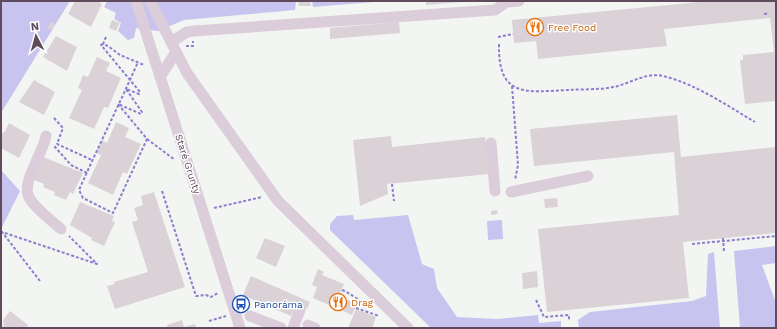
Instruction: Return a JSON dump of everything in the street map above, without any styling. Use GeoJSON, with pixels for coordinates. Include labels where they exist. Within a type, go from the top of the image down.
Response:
{"type":"FeatureCollection","features":[{"type":"Feature","properties":{"kind":"street","name":"Staré Grunty"},"geometry":{"type":"LineString","coordinates":[[136,1],[240,328]]}},
{"type":"Feature","properties":{"kind":"street"},"geometry":{"type":"LineString","coordinates":[[150,1],[176,52],[192,79],[274,195],[403,326]]}},
{"type":"Feature","properties":{"kind":"street"},"geometry":{"type":"LineString","coordinates":[[171,42],[187,32],[495,10],[508,2],[519,1]]}},
{"type":"Feature","properties":{"kind":"street"},"geometry":{"type":"LineString","coordinates":[[159,72],[176,52]]}},
{"type":"Feature","properties":{"kind":"street"},"geometry":{"type":"LineString","coordinates":[[46,136],[44,146],[27,184],[28,196],[61,229]]}},
{"type":"Feature","properties":{"kind":"street"},"geometry":{"type":"LineString","coordinates":[[491,143],[496,191]]}},
{"type":"Feature","properties":{"kind":"street"},"geometry":{"type":"LineString","coordinates":[[512,192],[588,176]]}},
{"type":"Feature","properties":{"kind":"street"},"geometry":{"type":"LineString","coordinates":[[293,328],[300,310]]}},
{"type":"Feature","properties":{"kind":"street"},"geometry":{"type":"LineString","coordinates":[[250,316],[281,328]]}},
{"type":"Feature","properties":{"kind":"path"},"geometry":{"type":"LineString","coordinates":[[764,14],[769,13]]}},
{"type":"Feature","properties":{"kind":"path"},"geometry":{"type":"LineString","coordinates":[[498,37],[513,34]]}},
{"type":"Feature","properties":{"kind":"path"},"geometry":{"type":"LineString","coordinates":[[106,37],[101,45],[140,92],[139,94],[126,90]]}},
{"type":"Feature","properties":{"kind":"path"},"geometry":{"type":"LineString","coordinates":[[103,44],[120,55],[143,63],[146,72],[159,72]]}},
{"type":"Feature","properties":{"kind":"path"},"geometry":{"type":"LineString","coordinates":[[499,44],[498,63],[503,76],[512,86],[527,92],[613,87],[638,78],[652,75],[662,76],[697,88],[755,122]]}},
{"type":"Feature","properties":{"kind":"path"},"geometry":{"type":"LineString","coordinates":[[138,62],[79,190],[83,198],[113,212],[147,139]]}},
{"type":"Feature","properties":{"kind":"path"},"geometry":{"type":"LineString","coordinates":[[512,86],[518,165],[512,192]]}},
{"type":"Feature","properties":{"kind":"path"},"geometry":{"type":"LineString","coordinates":[[118,104],[141,114],[142,112],[126,90]]}},
{"type":"Feature","properties":{"kind":"path"},"geometry":{"type":"LineString","coordinates":[[118,104],[147,139],[181,164]]}},
{"type":"Feature","properties":{"kind":"path"},"geometry":{"type":"LineString","coordinates":[[54,118],[63,128],[55,147],[71,165],[87,173]]}},
{"type":"Feature","properties":{"kind":"path"},"geometry":{"type":"LineString","coordinates":[[57,144],[92,160]]}},
{"type":"Feature","properties":{"kind":"path"},"geometry":{"type":"LineString","coordinates":[[392,184],[394,201]]}},
{"type":"Feature","properties":{"kind":"path"},"geometry":{"type":"LineString","coordinates":[[162,191],[196,296],[206,295],[211,298],[219,292]]}},
{"type":"Feature","properties":{"kind":"path"},"geometry":{"type":"LineString","coordinates":[[203,211],[274,195]]}},
{"type":"Feature","properties":{"kind":"path"},"geometry":{"type":"LineString","coordinates":[[40,281],[2,232],[96,264],[61,229]]}},
{"type":"Feature","properties":{"kind":"path"},"geometry":{"type":"LineString","coordinates":[[692,244],[723,239],[776,236]]}},
{"type":"Feature","properties":{"kind":"path"},"geometry":{"type":"LineString","coordinates":[[723,239],[724,252]]}},
{"type":"Feature","properties":{"kind":"path"},"geometry":{"type":"LineString","coordinates":[[536,300],[544,317],[569,315],[569,320]]}},
{"type":"Feature","properties":{"kind":"path"},"geometry":{"type":"LineString","coordinates":[[355,307],[378,317]]}},
{"type":"Feature","properties":{"kind":"path"},"geometry":{"type":"LineString","coordinates":[[209,321],[225,317]]}},
{"type":"Feature","properties":{"kind":"shaded area"},"geometry":{"type":"Polygon","coordinates":[[[1,1],[70,1],[1,113],[1,1]]]}},
{"type":"Feature","properties":{"kind":"shaded area"},"geometry":{"type":"Polygon","coordinates":[[[107,1],[296,1],[295,10],[184,20],[158,31],[136,28],[134,38],[128,40],[118,31],[121,23],[114,19],[116,13],[104,7],[107,1]]]}},
{"type":"Feature","properties":{"kind":"shaded area"},"geometry":{"type":"Polygon","coordinates":[[[312,1],[386,1],[313,7],[312,1]]]}},
{"type":"Feature","properties":{"kind":"shaded area"},"geometry":{"type":"Polygon","coordinates":[[[1,170],[20,191],[1,229],[1,170]]]}},
{"type":"Feature","properties":{"kind":"shaded area"},"geometry":{"type":"Polygon","coordinates":[[[353,215],[354,220],[408,215],[422,264],[434,269],[437,288],[457,317],[497,319],[538,315],[539,323],[561,321],[561,328],[431,328],[330,230],[330,224],[337,216],[353,215]]]}},
{"type":"Feature","properties":{"kind":"shaded area"},"geometry":{"type":"Polygon","coordinates":[[[502,220],[503,239],[488,240],[487,221],[502,220]]]}},
{"type":"Feature","properties":{"kind":"shaded area"},"geometry":{"type":"Polygon","coordinates":[[[776,246],[776,263],[762,265],[776,303],[776,328],[740,328],[734,251],[776,246]]]}},
{"type":"Feature","properties":{"kind":"shaded area"},"geometry":{"type":"Polygon","coordinates":[[[714,252],[720,328],[579,328],[578,320],[590,312],[692,301],[706,296],[708,254],[714,252]]]}},
{"type":"Feature","properties":{"kind":"building"},"geometry":{"type":"Polygon","coordinates":[[[75,1],[97,1],[102,4],[91,27],[68,14],[75,1]]]}},
{"type":"Feature","properties":{"kind":"building"},"geometry":{"type":"Polygon","coordinates":[[[298,1],[310,1],[311,6],[299,6],[298,1]]]}},
{"type":"Feature","properties":{"kind":"building"},"geometry":{"type":"Polygon","coordinates":[[[426,1],[462,1],[462,2],[426,5],[426,1]]]}},
{"type":"Feature","properties":{"kind":"building"},"geometry":{"type":"Polygon","coordinates":[[[710,1],[776,1],[776,101],[745,104],[740,60],[743,60],[743,55],[774,52],[770,18],[664,29],[667,46],[538,59],[536,41],[514,43],[512,20],[710,1]]]}},
{"type":"Feature","properties":{"kind":"building"},"geometry":{"type":"Polygon","coordinates":[[[112,20],[120,23],[116,31],[109,28],[112,20]]]}},
{"type":"Feature","properties":{"kind":"building"},"geometry":{"type":"Polygon","coordinates":[[[51,22],[55,24],[52,30],[47,28],[51,22]]]}},
{"type":"Feature","properties":{"kind":"building"},"geometry":{"type":"Polygon","coordinates":[[[399,22],[400,33],[330,39],[330,28],[399,22]]]}},
{"type":"Feature","properties":{"kind":"building"},"geometry":{"type":"Polygon","coordinates":[[[56,36],[77,47],[67,71],[43,57],[56,36]]]}},
{"type":"Feature","properties":{"kind":"building"},"geometry":{"type":"Polygon","coordinates":[[[97,57],[110,63],[106,71],[121,78],[108,108],[104,107],[94,129],[69,118],[82,90],[78,88],[83,75],[88,77],[97,57]]]}},
{"type":"Feature","properties":{"kind":"building"},"geometry":{"type":"Polygon","coordinates":[[[34,80],[55,92],[44,115],[19,102],[34,80]]]}},
{"type":"Feature","properties":{"kind":"building"},"geometry":{"type":"Polygon","coordinates":[[[677,115],[681,157],[776,147],[776,233],[683,242],[689,298],[547,312],[538,229],[679,215],[674,152],[534,166],[530,129],[677,115]]]}},
{"type":"Feature","properties":{"kind":"building"},"geometry":{"type":"Polygon","coordinates":[[[116,122],[129,128],[125,137],[141,144],[127,174],[123,172],[113,195],[88,183],[101,155],[96,153],[102,140],[107,143],[116,122]]]}},
{"type":"Feature","properties":{"kind":"building"},"geometry":{"type":"Polygon","coordinates":[[[9,123],[30,135],[19,158],[1,148],[1,134],[2,132],[4,133],[9,123]]]}},
{"type":"Feature","properties":{"kind":"building"},"geometry":{"type":"Polygon","coordinates":[[[391,136],[392,147],[485,137],[489,174],[387,184],[388,194],[360,206],[353,140],[391,136]]]}},
{"type":"Feature","properties":{"kind":"building"},"geometry":{"type":"Polygon","coordinates":[[[43,157],[83,173],[73,194],[70,192],[66,200],[54,195],[55,192],[43,187],[44,184],[32,179],[43,157]]]}},
{"type":"Feature","properties":{"kind":"building"},"geometry":{"type":"Polygon","coordinates":[[[154,192],[185,287],[115,309],[107,286],[115,284],[114,282],[148,272],[132,222],[138,220],[134,208],[143,205],[141,196],[154,192]]]}},
{"type":"Feature","properties":{"kind":"building"},"geometry":{"type":"Polygon","coordinates":[[[557,198],[558,207],[545,208],[544,199],[557,198]]]}},
{"type":"Feature","properties":{"kind":"building"},"geometry":{"type":"Polygon","coordinates":[[[80,202],[114,216],[112,221],[115,222],[104,246],[91,240],[92,238],[70,225],[80,202]]]}},
{"type":"Feature","properties":{"kind":"building"},"geometry":{"type":"Polygon","coordinates":[[[497,210],[498,214],[491,215],[491,211],[497,210]]]}},
{"type":"Feature","properties":{"kind":"building"},"geometry":{"type":"Polygon","coordinates":[[[265,238],[285,246],[276,267],[256,258],[265,238]]]}},
{"type":"Feature","properties":{"kind":"building"},"geometry":{"type":"Polygon","coordinates":[[[318,269],[324,272],[322,275],[344,284],[339,296],[357,304],[352,315],[313,298],[317,287],[312,285],[318,269]]]}},
{"type":"Feature","properties":{"kind":"building"},"geometry":{"type":"Polygon","coordinates":[[[537,271],[538,287],[523,289],[522,273],[537,271]]]}},
{"type":"Feature","properties":{"kind":"building"},"geometry":{"type":"Polygon","coordinates":[[[251,276],[310,302],[307,309],[297,304],[291,316],[243,295],[251,276]]]}},
{"type":"Feature","properties":{"kind":"building"},"geometry":{"type":"Polygon","coordinates":[[[356,309],[376,317],[372,328],[348,328],[356,309]]]}},
{"type":"Feature","properties":{"kind":"building"},"geometry":{"type":"Polygon","coordinates":[[[10,311],[28,325],[26,328],[4,328],[3,320],[10,311]]]}},
{"type":"Feature","properties":{"kind":"building"},"geometry":{"type":"Polygon","coordinates":[[[182,320],[184,327],[195,324],[196,328],[168,328],[167,325],[182,320]]]}},
{"type":"Feature","properties":{"kind":"place","name":"Free Food"},"geometry":{"type":"Point","coordinates":[535,27]}},
{"type":"Feature","properties":{"kind":"place","name":"Drag"},"geometry":{"type":"Point","coordinates":[338,302]}},
{"type":"Feature","properties":{"kind":"place","name":"Panoráma"},"geometry":{"type":"Point","coordinates":[241,304]}}]}
